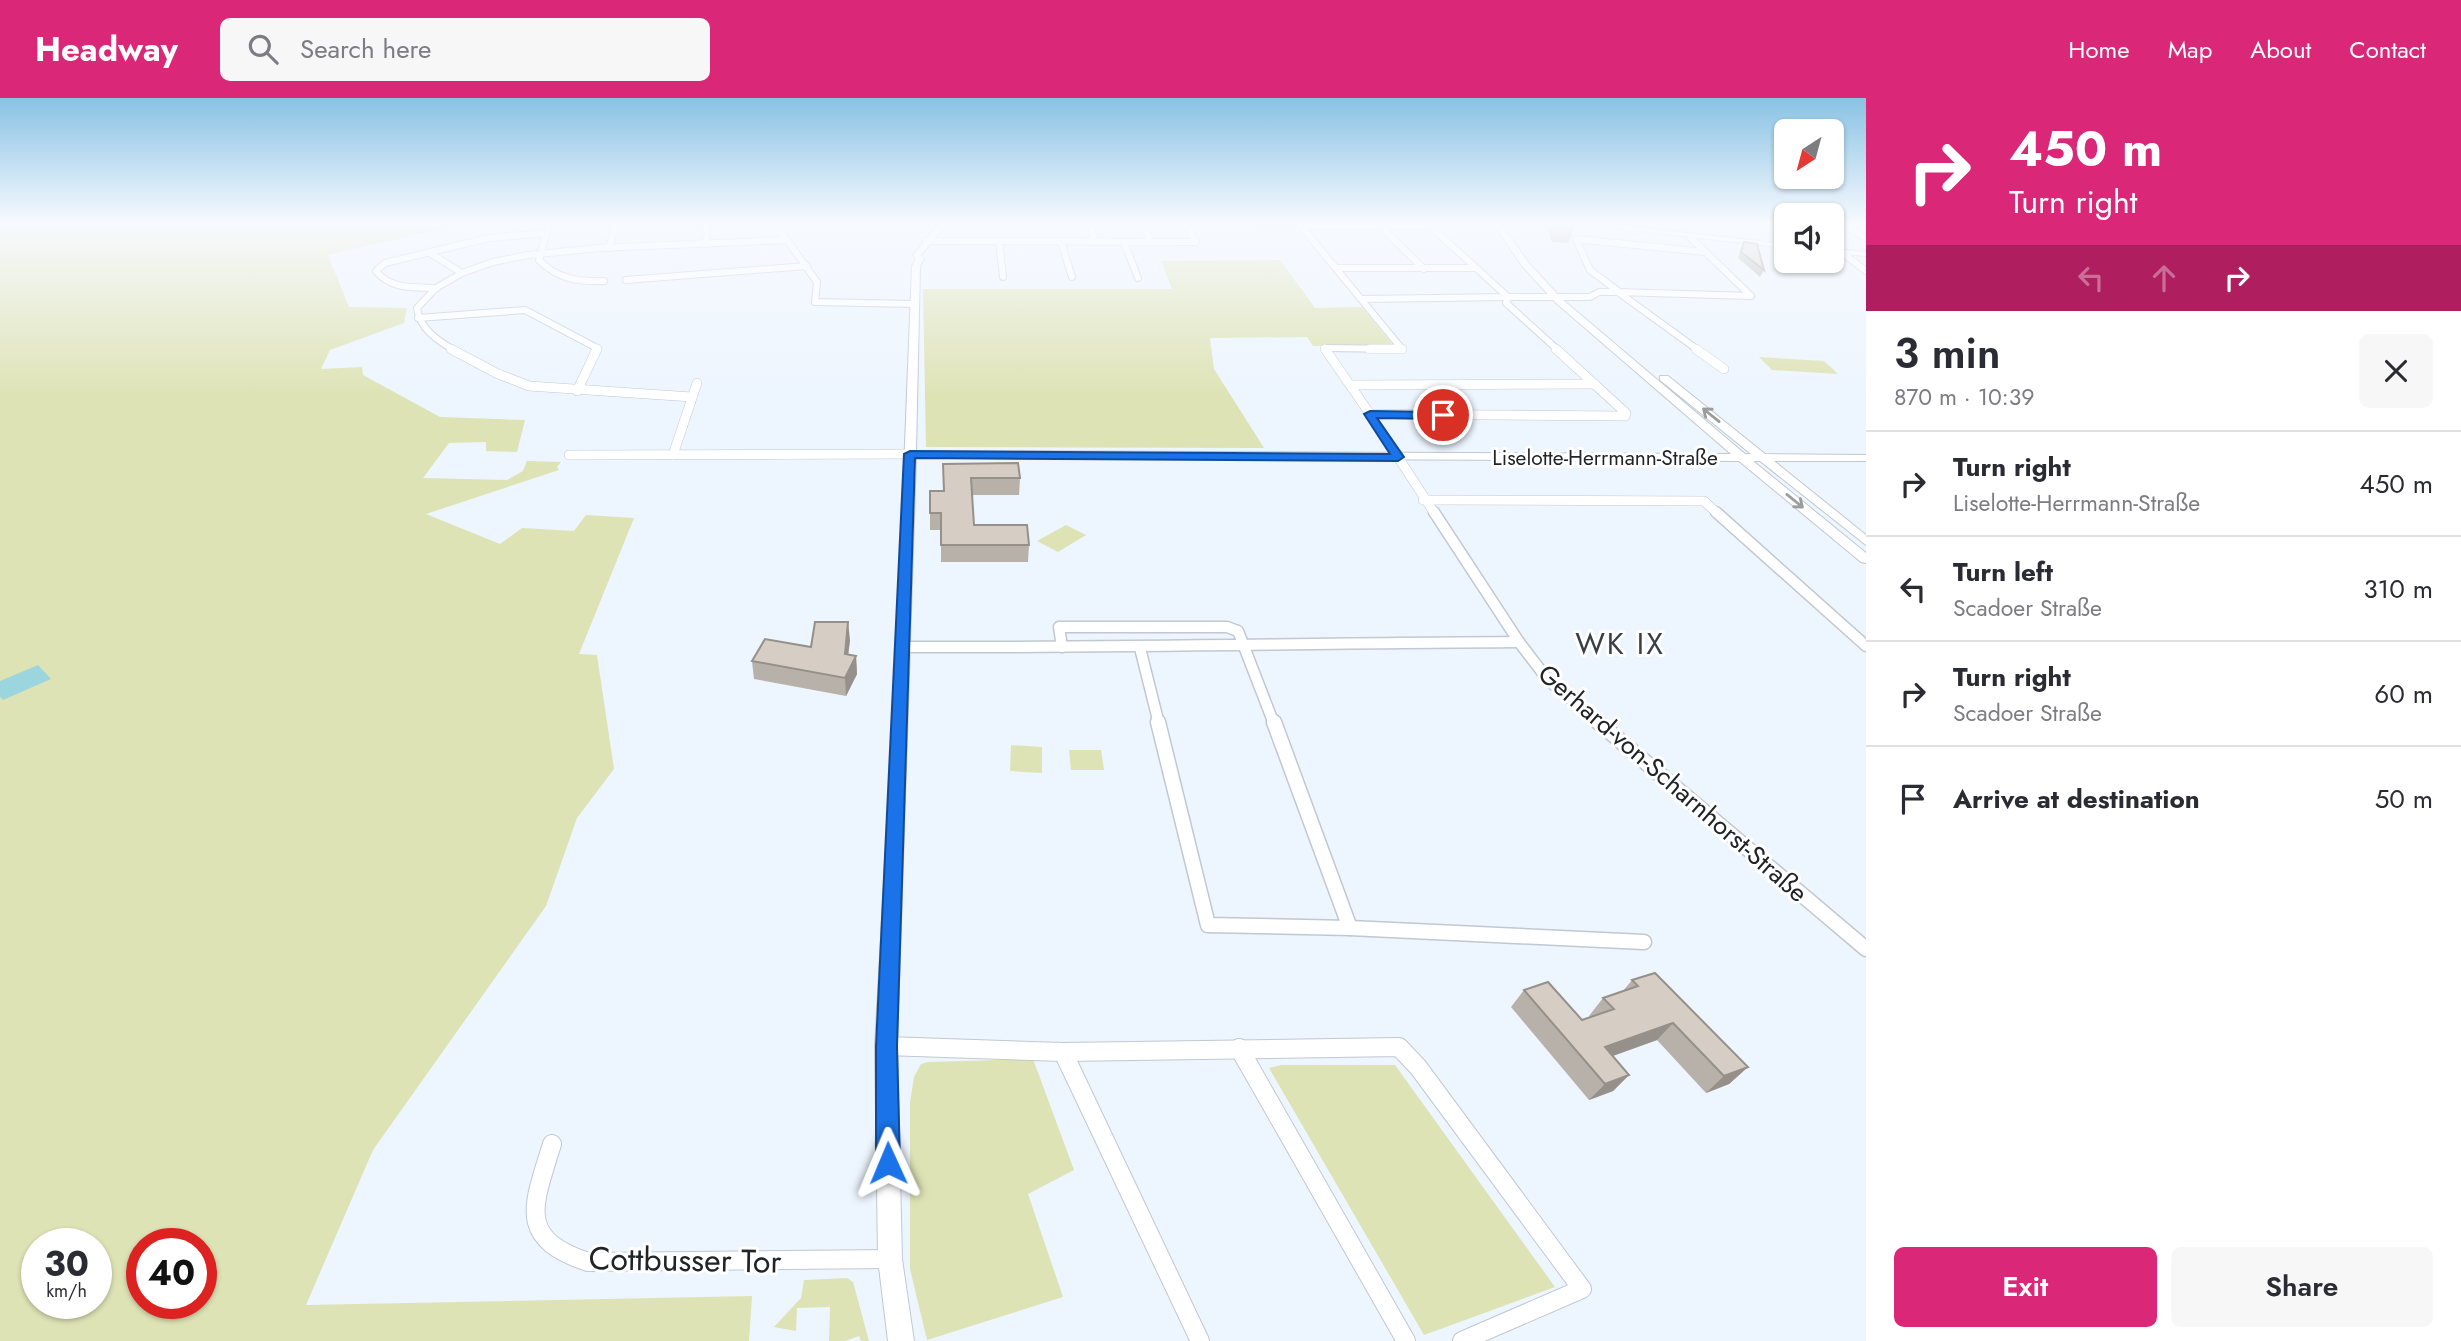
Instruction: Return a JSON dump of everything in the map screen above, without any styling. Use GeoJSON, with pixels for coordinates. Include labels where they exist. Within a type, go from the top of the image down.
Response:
{"type":"FeatureCollection","features":[{"type":"Feature","properties":{"kind":"street"},"geometry":{"type":"LineString","coordinates":[[382,280],[392,285],[437,288]]}},
{"type":"Feature","properties":{"kind":"street"},"geometry":{"type":"LineString","coordinates":[[450,280],[437,288],[417,307],[418,318],[436,339],[496,373],[529,386],[692,397]]}},
{"type":"Feature","properties":{"kind":"street"},"geometry":{"type":"LineString","coordinates":[[570,280],[604,281]]}},
{"type":"Feature","properties":{"kind":"street"},"geometry":{"type":"LineString","coordinates":[[816,280],[818,284],[814,300],[817,303],[914,304]]}},
{"type":"Feature","properties":{"kind":"street"},"geometry":{"type":"LineString","coordinates":[[901,1341],[890,1259],[886,1046],[904,647],[915,280]]}},
{"type":"Feature","properties":{"kind":"street"},"geometry":{"type":"LineString","coordinates":[[1347,280],[1364,302],[1507,297],[1569,298],[1590,297],[1599,292],[1751,296],[1734,280]]}},
{"type":"Feature","properties":{"kind":"street"},"geometry":{"type":"LineString","coordinates":[[1489,280],[1507,297]]}},
{"type":"Feature","properties":{"kind":"street"},"geometry":{"type":"LineString","coordinates":[[1538,280],[1555,298],[1742,458],[1866,559]]}},
{"type":"Feature","properties":{"kind":"street"},"geometry":{"type":"LineString","coordinates":[[1551,280],[1569,298],[1866,541]]}},
{"type":"Feature","properties":{"kind":"street"},"geometry":{"type":"LineString","coordinates":[[1600,280],[1724,369]]}},
{"type":"Feature","properties":{"kind":"street"},"geometry":{"type":"LineString","coordinates":[[1370,414],[1625,416],[1626,413],[1508,306],[1507,297]]}},
{"type":"Feature","properties":{"kind":"street","name":"Gerhard-von-Scharnhorst-Straße"},"geometry":{"type":"LineString","coordinates":[[1364,302],[1402,349],[1325,348],[1351,384],[1423,500],[1519,642],[1548,680],[1866,949]]}},
{"type":"Feature","properties":{"kind":"street"},"geometry":{"type":"LineString","coordinates":[[418,318],[514,309],[531,312],[597,348],[577,391]]}},
{"type":"Feature","properties":{"kind":"street"},"geometry":{"type":"LineString","coordinates":[[673,455],[697,383]]}},
{"type":"Feature","properties":{"kind":"street"},"geometry":{"type":"LineString","coordinates":[[1351,384],[1595,384]]}},
{"type":"Feature","properties":{"kind":"street","name":"Liselotte-Herrmann-Straße"},"geometry":{"type":"LineString","coordinates":[[569,455],[1866,458]]}},
{"type":"Feature","properties":{"kind":"street"},"geometry":{"type":"LineString","coordinates":[[1423,500],[1704,501],[1866,646]]}},
{"type":"Feature","properties":{"kind":"street"},"geometry":{"type":"LineString","coordinates":[[1062,647],[1059,627],[1227,627],[1238,631],[1350,928]]}},
{"type":"Feature","properties":{"kind":"street"},"geometry":{"type":"LineString","coordinates":[[904,647],[1140,648],[1244,643],[1519,642]]}},
{"type":"Feature","properties":{"kind":"street"},"geometry":{"type":"LineString","coordinates":[[1140,648],[1208,925],[1350,928],[1644,942]]}},
{"type":"Feature","properties":{"kind":"street"},"geometry":{"type":"LineString","coordinates":[[886,1046],[1063,1052],[1399,1047],[1418,1067],[1582,1289],[1462,1341]]}},
{"type":"Feature","properties":{"kind":"street"},"geometry":{"type":"LineString","coordinates":[[1239,1048],[1406,1341]]}},
{"type":"Feature","properties":{"kind":"street"},"geometry":{"type":"LineString","coordinates":[[1063,1052],[1200,1341]]}},
{"type":"Feature","properties":{"kind":"street","name":"Cottbusser Tor"},"geometry":{"type":"LineString","coordinates":[[552,1144],[536,1203],[534,1223],[542,1237],[569,1257],[588,1262],[890,1259]]}},
{"type":"Feature","properties":{"kind":"green space"},"geometry":{"type":"Polygon","coordinates":[[[0,280],[338,280],[349,307],[407,308],[404,323],[330,350],[321,369],[362,367],[363,375],[440,417],[525,420],[517,452],[486,451],[486,442],[449,443],[423,478],[507,480],[523,471],[527,461],[561,462],[557,467],[559,470],[426,514],[500,544],[522,528],[574,531],[586,515],[634,518],[579,654],[597,655],[614,769],[577,818],[546,906],[373,1150],[306,1305],[752,1296],[749,1341],[0,1341],[0,280]]]}},
{"type":"Feature","properties":{"kind":"green space"},"geometry":{"type":"Polygon","coordinates":[[[1168,280],[1295,280],[1315,308],[1362,307],[1393,345],[1313,346],[1307,337],[1210,338],[1214,369],[1264,448],[926,447],[923,289],[1172,289],[1168,280]]]}},
{"type":"Feature","properties":{"kind":"green space"},"geometry":{"type":"Polygon","coordinates":[[[1759,357],[1824,361],[1838,374],[1772,370],[1759,357]]]}},
{"type":"Feature","properties":{"kind":"green space"},"geometry":{"type":"Polygon","coordinates":[[[1066,525],[1086,535],[1058,552],[1037,541],[1066,525]]]}},
{"type":"Feature","properties":{"kind":"green space"},"geometry":{"type":"Polygon","coordinates":[[[1011,745],[1042,747],[1042,773],[1010,771],[1011,745]]]}},
{"type":"Feature","properties":{"kind":"green space"},"geometry":{"type":"Polygon","coordinates":[[[1069,750],[1101,750],[1104,770],[1071,770],[1069,750]]]}},
{"type":"Feature","properties":{"kind":"green space"},"geometry":{"type":"Polygon","coordinates":[[[1033,1059],[1074,1170],[1028,1194],[1063,1297],[927,1340],[910,1269],[910,1102],[914,1077],[921,1064],[928,1062],[1033,1059]]]}},
{"type":"Feature","properties":{"kind":"green space"},"geometry":{"type":"Polygon","coordinates":[[[1281,1065],[1395,1065],[1555,1287],[1424,1335],[1269,1068],[1281,1065]]]}},
{"type":"Feature","properties":{"kind":"green space"},"geometry":{"type":"Polygon","coordinates":[[[847,1278],[853,1282],[869,1341],[861,1341],[859,1336],[845,1341],[829,1341],[830,1307],[797,1308],[796,1331],[774,1327],[801,1298],[804,1280],[847,1278]]]}},
{"type":"Feature","properties":{"kind":"water"},"geometry":{"type":"Polygon","coordinates":[[[38,665],[51,679],[3,700],[0,697],[0,681],[38,665]]]}},
{"type":"Feature","properties":{"kind":"building"},"geometry":{"type":"Polygon","coordinates":[[[1018,463],[1020,478],[971,478],[974,525],[1027,525],[1029,545],[941,545],[941,513],[930,513],[930,491],[944,491],[943,464],[1018,463]]]}},
{"type":"Feature","properties":{"kind":"building"},"geometry":{"type":"Polygon","coordinates":[[[815,622],[848,622],[845,654],[856,656],[845,678],[752,661],[765,639],[811,647],[815,622]]]}},
{"type":"Feature","properties":{"kind":"building"},"geometry":{"type":"Polygon","coordinates":[[[1655,973],[1748,1067],[1724,1076],[1673,1023],[1605,1047],[1629,1075],[1605,1084],[1524,990],[1548,982],[1582,1020],[1614,1009],[1603,998],[1638,986],[1632,980],[1655,973]]]}},
{"type":"Feature","properties":{"kind":"district","name":"WK IX"},"geometry":{"type":"Point","coordinates":[1620,644]}},
{"type":"Feature","properties":{"kind":"route"},"geometry":{"type":"LineString","coordinates":[[888,1163],[886,1046],[910,454],[1398,457],[1370,414],[1443,415]]}}]}
